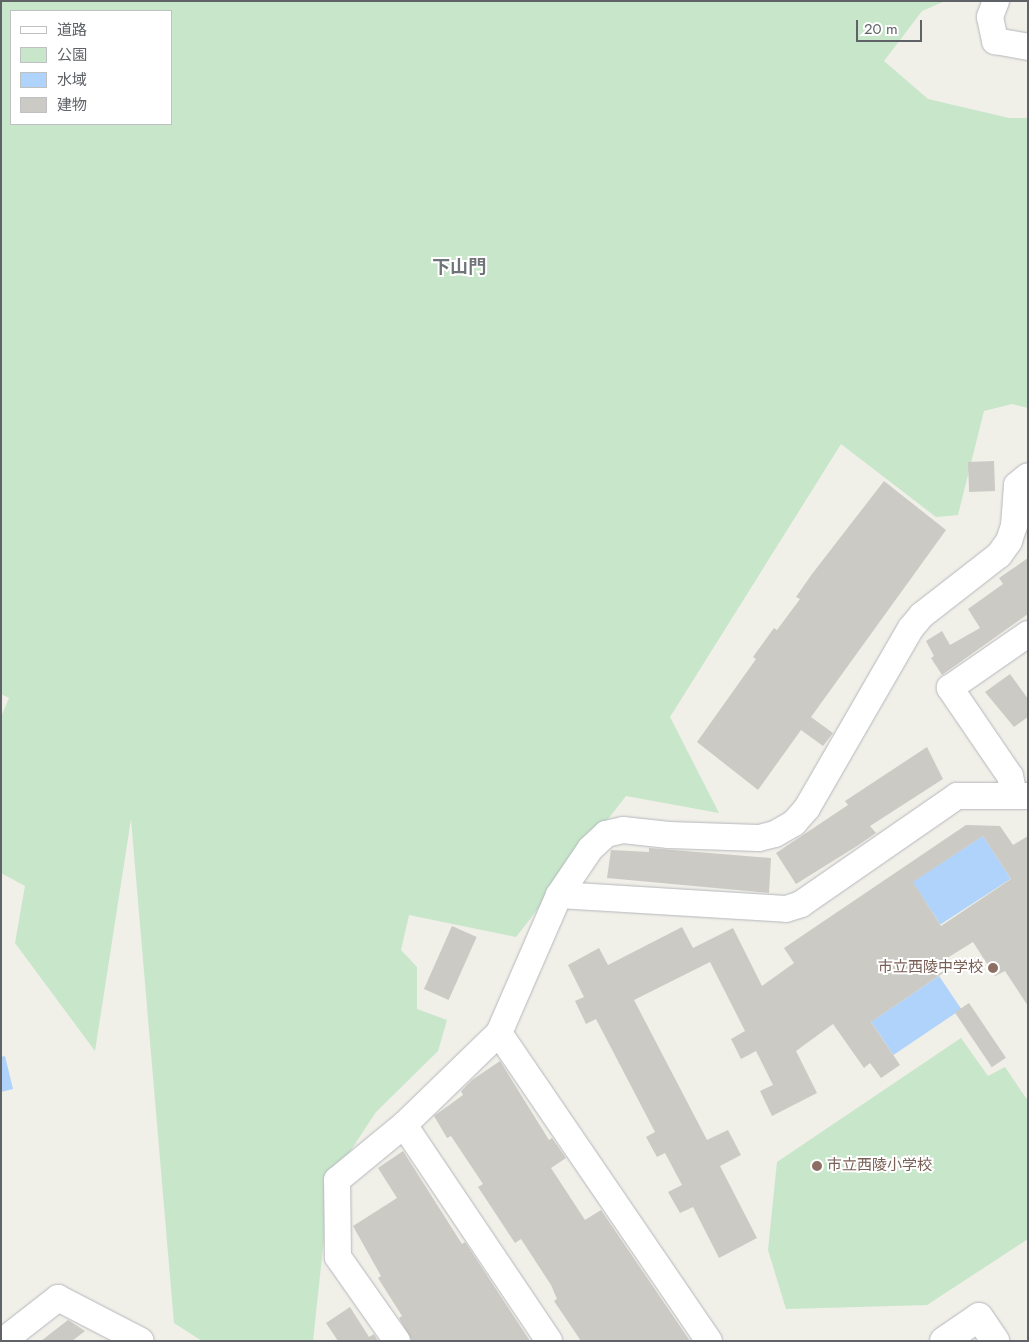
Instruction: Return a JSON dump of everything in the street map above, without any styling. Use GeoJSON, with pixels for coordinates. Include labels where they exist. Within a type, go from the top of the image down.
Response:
{"type":"FeatureCollection","features":[{"type":"Feature","properties":{"kind":"street"},"geometry":{"type":"LineString","coordinates":[[996,1],[990,17],[996,41],[1028,47]]}},
{"type":"Feature","properties":{"kind":"street"},"geometry":{"type":"LineString","coordinates":[[398,1341],[338,1257],[337,1180],[404,1126],[499,1033],[559,895],[590,849],[606,834],[623,830],[669,835],[759,838],[775,834],[794,823],[807,808],[911,628],[922,615],[999,555],[1009,541],[1014,526],[1017,485],[1028,476]]}},
{"type":"Feature","properties":{"kind":"street"},"geometry":{"type":"LineString","coordinates":[[559,895],[786,909],[801,904],[957,796],[1021,796],[1010,776],[950,688],[1028,634]]}},
{"type":"Feature","properties":{"kind":"street"},"geometry":{"type":"LineString","coordinates":[[499,1033],[709,1341]]}},
{"type":"Feature","properties":{"kind":"street"},"geometry":{"type":"LineString","coordinates":[[404,1126],[549,1341]]}},
{"type":"Feature","properties":{"kind":"street"},"geometry":{"type":"LineString","coordinates":[[3,1341],[58,1298],[140,1341]]}},
{"type":"Feature","properties":{"kind":"street"},"geometry":{"type":"LineString","coordinates":[[944,1341],[979,1317],[995,1341]]}},
{"type":"Feature","properties":{"kind":"green space"},"geometry":{"type":"Polygon","coordinates":[[[1,1],[945,1],[922,11],[884,61],[928,99],[1009,118],[1028,118],[1028,408],[1012,404],[984,411],[958,515],[936,517],[841,444],[670,717],[719,813],[626,796],[516,937],[409,915],[401,950],[417,967],[417,1009],[447,1020],[438,1051],[376,1112],[330,1182],[313,1341],[202,1341],[174,1323],[131,819],[95,1051],[15,943],[25,886],[1,873],[1,717],[9,698],[1,694],[1,1]]]}},
{"type":"Feature","properties":{"kind":"green space"},"geometry":{"type":"Polygon","coordinates":[[[961,1038],[988,1076],[1005,1067],[1028,1101],[1028,1239],[927,1305],[786,1309],[768,1250],[777,1162],[961,1038]]]}},
{"type":"Feature","properties":{"kind":"water"},"geometry":{"type":"Polygon","coordinates":[[[983,836],[1011,879],[940,925],[913,882],[983,836]]]}},
{"type":"Feature","properties":{"kind":"water"},"geometry":{"type":"Polygon","coordinates":[[[939,976],[961,1009],[893,1055],[871,1022],[939,976]]]}},
{"type":"Feature","properties":{"kind":"water"},"geometry":{"type":"Polygon","coordinates":[[[5,1056],[13,1089],[1,1092],[1,1057],[5,1056]]]}},
{"type":"Feature","properties":{"kind":"building"},"geometry":{"type":"Polygon","coordinates":[[[994,461],[995,491],[969,492],[968,462],[994,461]]]}},
{"type":"Feature","properties":{"kind":"building"},"geometry":{"type":"Polygon","coordinates":[[[884,481],[946,530],[811,717],[833,733],[823,746],[801,730],[758,790],[697,742],[756,659],[753,657],[774,628],[777,630],[800,599],[796,597],[812,574],[884,481]]]}},
{"type":"Feature","properties":{"kind":"building"},"geometry":{"type":"Polygon","coordinates":[[[1028,558],[1028,614],[942,675],[931,658],[934,656],[926,641],[942,631],[950,645],[980,628],[968,609],[1003,584],[999,578],[1028,558]]]}},
{"type":"Feature","properties":{"kind":"building"},"geometry":{"type":"Polygon","coordinates":[[[1010,674],[1028,699],[1028,717],[1014,727],[985,692],[1010,674]]]}},
{"type":"Feature","properties":{"kind":"building"},"geometry":{"type":"Polygon","coordinates":[[[927,747],[943,779],[870,826],[876,833],[796,884],[776,853],[848,805],[845,801],[927,747]]]}},
{"type":"Feature","properties":{"kind":"building"},"geometry":{"type":"Polygon","coordinates":[[[966,825],[1000,826],[1013,845],[1028,836],[1028,1006],[1005,971],[995,976],[973,942],[944,960],[949,969],[871,1022],[900,1065],[881,1078],[870,1063],[864,1068],[833,1024],[796,1051],[817,1093],[772,1116],[760,1091],[773,1085],[756,1051],[741,1059],[731,1039],[745,1031],[710,962],[634,1000],[707,1140],[728,1130],[741,1155],[720,1166],[757,1238],[719,1258],[693,1207],[680,1213],[668,1192],[682,1185],[665,1153],[657,1157],[646,1137],[655,1132],[596,1019],[586,1024],[575,1001],[584,997],[568,965],[599,948],[608,965],[682,927],[693,948],[733,928],[762,986],[794,963],[784,948],[966,825]],[[983,836],[913,882],[941,926],[1011,879],[983,836]]]}},
{"type":"Feature","properties":{"kind":"building"},"geometry":{"type":"Polygon","coordinates":[[[649,848],[771,858],[769,893],[607,878],[611,850],[649,852],[649,848]]]}},
{"type":"Feature","properties":{"kind":"building"},"geometry":{"type":"Polygon","coordinates":[[[452,926],[477,937],[449,1000],[424,989],[452,926]]]}},
{"type":"Feature","properties":{"kind":"building"},"geometry":{"type":"Polygon","coordinates":[[[969,1003],[1006,1058],[992,1067],[955,1013],[969,1003]]]}},
{"type":"Feature","properties":{"kind":"building"},"geometry":{"type":"Polygon","coordinates":[[[500,1061],[549,1140],[552,1138],[566,1158],[551,1168],[585,1220],[601,1210],[690,1341],[581,1341],[554,1301],[557,1299],[551,1285],[521,1239],[515,1243],[478,1187],[483,1184],[451,1136],[447,1138],[434,1116],[463,1095],[461,1091],[472,1080],[500,1061]]]}},
{"type":"Feature","properties":{"kind":"building"},"geometry":{"type":"Polygon","coordinates":[[[403,1151],[462,1244],[465,1242],[530,1341],[412,1341],[399,1318],[402,1316],[378,1278],[381,1276],[353,1226],[397,1198],[378,1168],[403,1151]]]}},
{"type":"Feature","properties":{"kind":"building"},"geometry":{"type":"Polygon","coordinates":[[[350,1307],[369,1337],[374,1334],[378,1341],[338,1341],[326,1323],[350,1307]]]}},
{"type":"Feature","properties":{"kind":"building"},"geometry":{"type":"Polygon","coordinates":[[[68,1320],[85,1331],[72,1341],[41,1341],[68,1320]]]}},
{"type":"Feature","properties":{"kind":"place","name":"市立西陵中学校"},"geometry":{"type":"Point","coordinates":[993,968]}},
{"type":"Feature","properties":{"kind":"place","name":"市立西陵小学校"},"geometry":{"type":"Point","coordinates":[817,1166]}},
{"type":"Feature","properties":{"kind":"district","name":"下山門"},"geometry":{"type":"Point","coordinates":[459,267]}}]}
